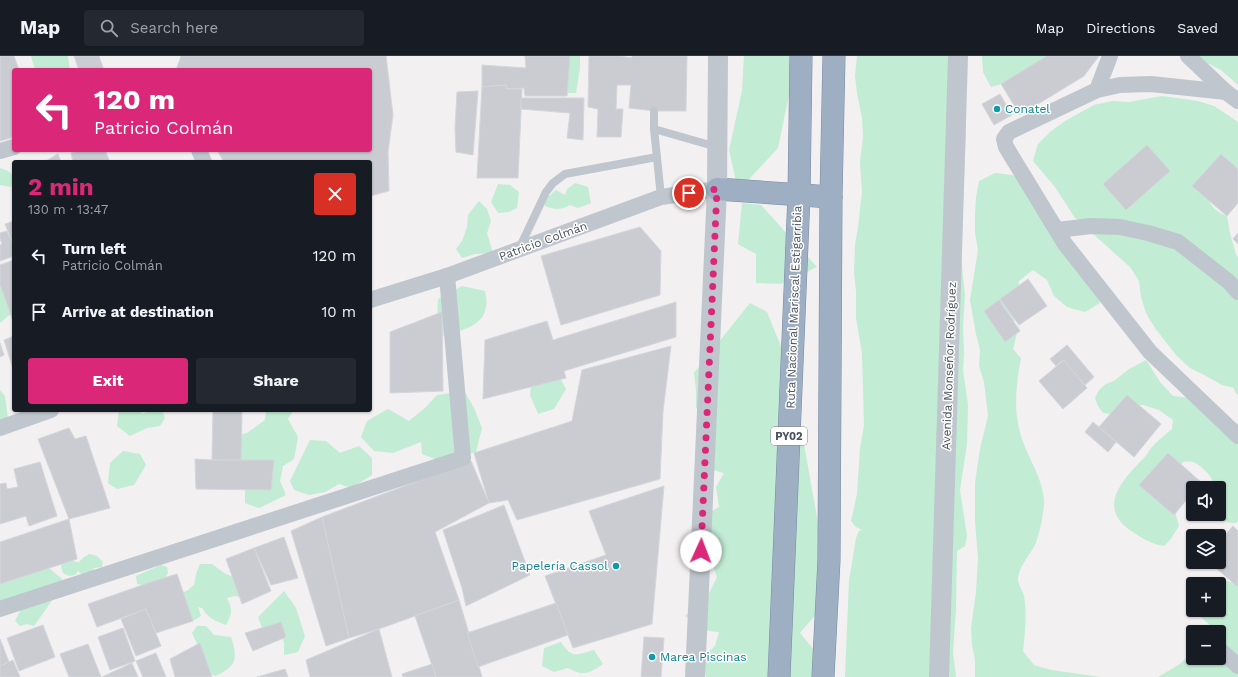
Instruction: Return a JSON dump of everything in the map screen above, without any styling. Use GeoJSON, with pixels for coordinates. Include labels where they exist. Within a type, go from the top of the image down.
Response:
{"type":"FeatureCollection","features":[{"type":"Feature","properties":{"kind":"highway","name":"Ruta Nacional Mariscal Estigarribia"},"geometry":{"type":"LineString","coordinates":[[779,677],[799,195],[801,56]]}},
{"type":"Feature","properties":{"kind":"highway"},"geometry":{"type":"LineString","coordinates":[[824,677],[830,560],[831,197],[834,56]]}},
{"type":"Feature","properties":{"kind":"highway"},"geometry":{"type":"LineString","coordinates":[[717,189],[831,197]]}},
{"type":"Feature","properties":{"kind":"street"},"geometry":{"type":"LineString","coordinates":[[695,677],[717,189],[718,56]]}},
{"type":"Feature","properties":{"kind":"street","name":"Avenida Monseñor Rodríguez"},"geometry":{"type":"LineString","coordinates":[[939,677],[958,56]]}},
{"type":"Feature","properties":{"kind":"street"},"geometry":{"type":"LineString","coordinates":[[1097,90],[1110,56]]}},
{"type":"Feature","properties":{"kind":"street"},"geometry":{"type":"LineString","coordinates":[[1188,56],[1232,97]]}},
{"type":"Feature","properties":{"kind":"street"},"geometry":{"type":"LineString","coordinates":[[1232,97],[1151,84],[1120,85],[1097,90],[1009,132],[1004,139],[1006,148],[1065,244],[1150,352],[1238,436]]}},
{"type":"Feature","properties":{"kind":"street"},"geometry":{"type":"LineString","coordinates":[[0,151],[12,148]]}},
{"type":"Feature","properties":{"kind":"street","name":"Patricio Colmán"},"geometry":{"type":"LineString","coordinates":[[372,299],[447,276],[661,197],[717,189]]}},
{"type":"Feature","properties":{"kind":"street"},"geometry":{"type":"LineString","coordinates":[[1057,230],[1090,226],[1120,227],[1148,233],[1178,242],[1229,282],[1238,292]]}},
{"type":"Feature","properties":{"kind":"street"},"geometry":{"type":"LineString","coordinates":[[0,608],[463,458],[447,276]]}},
{"type":"Feature","properties":{"kind":"street"},"geometry":{"type":"LineString","coordinates":[[0,428],[45,412]]}},
{"type":"Feature","properties":{"kind":"street"},"geometry":{"type":"LineString","coordinates":[[1226,655],[1238,666]]}},
{"type":"Feature","properties":{"kind":"lane"},"geometry":{"type":"LineString","coordinates":[[654,111],[654,129],[661,197]]}},
{"type":"Feature","properties":{"kind":"lane"},"geometry":{"type":"LineString","coordinates":[[654,129],[717,147]]}},
{"type":"Feature","properties":{"kind":"lane"},"geometry":{"type":"LineString","coordinates":[[518,249],[546,192],[553,183],[565,174],[657,157]]}},
{"type":"Feature","properties":{"kind":"green space"},"geometry":{"type":"Polygon","coordinates":[[[31,56],[68,56],[70,68],[34,68],[31,56]]]}},
{"type":"Feature","properties":{"kind":"green space"},"geometry":{"type":"Polygon","coordinates":[[[566,56],[580,56],[580,68],[576,93],[569,93],[566,91],[566,56]]]}},
{"type":"Feature","properties":{"kind":"green space"},"geometry":{"type":"Polygon","coordinates":[[[744,56],[792,56],[794,71],[778,148],[738,191],[729,150],[742,91],[744,56]]]}},
{"type":"Feature","properties":{"kind":"green space"},"geometry":{"type":"Polygon","coordinates":[[[857,56],[965,56],[966,131],[961,258],[965,295],[963,370],[968,405],[967,444],[960,490],[967,536],[965,546],[957,551],[956,609],[953,653],[956,677],[845,677],[849,581],[856,538],[859,531],[862,530],[856,527],[851,521],[857,494],[860,449],[864,425],[862,354],[856,318],[854,272],[855,245],[862,192],[860,162],[863,137],[862,118],[855,76],[857,56]]]}},
{"type":"Feature","properties":{"kind":"green space"},"geometry":{"type":"Polygon","coordinates":[[[982,56],[1067,56],[991,87],[983,72],[982,56]]]}},
{"type":"Feature","properties":{"kind":"green space"},"geometry":{"type":"Polygon","coordinates":[[[1193,56],[1238,56],[1238,85],[1221,70],[1193,56]]]}},
{"type":"Feature","properties":{"kind":"green space"},"geometry":{"type":"Polygon","coordinates":[[[1162,96],[1198,101],[1214,106],[1238,122],[1238,186],[1207,183],[1209,199],[1213,207],[1227,216],[1230,233],[1236,255],[1238,257],[1238,395],[1234,388],[1222,385],[1190,368],[1176,355],[1155,328],[1146,313],[1141,297],[1139,281],[1130,267],[1091,232],[1090,226],[1075,218],[1055,187],[1033,161],[1038,144],[1050,132],[1065,121],[1094,105],[1112,101],[1129,102],[1162,96]]]}},
{"type":"Feature","properties":{"kind":"green space"},"geometry":{"type":"Polygon","coordinates":[[[0,168],[12,174],[12,183],[11,187],[0,185],[0,168]]]}},
{"type":"Feature","properties":{"kind":"green space"},"geometry":{"type":"Polygon","coordinates":[[[995,173],[1012,175],[1028,182],[1094,287],[1100,303],[1085,312],[1067,307],[1054,296],[1047,280],[1033,270],[1019,281],[1016,316],[1010,333],[1019,325],[1013,349],[1021,358],[1016,397],[1018,427],[1039,479],[1044,496],[1043,515],[1036,543],[1018,575],[1018,581],[1024,596],[1025,610],[1023,651],[1034,665],[1051,670],[1101,677],[975,677],[975,661],[971,628],[976,592],[978,558],[975,521],[975,483],[980,449],[988,416],[984,382],[979,366],[980,350],[970,300],[978,250],[975,233],[975,214],[979,181],[995,173]]]}},
{"type":"Feature","properties":{"kind":"green space"},"geometry":{"type":"Polygon","coordinates":[[[575,183],[588,187],[591,203],[578,208],[570,205],[558,209],[545,206],[544,200],[556,190],[565,195],[567,189],[575,183]]]}},
{"type":"Feature","properties":{"kind":"green space"},"geometry":{"type":"Polygon","coordinates":[[[498,184],[510,185],[519,192],[517,208],[509,212],[498,213],[491,202],[498,184]]]}},
{"type":"Feature","properties":{"kind":"green space"},"geometry":{"type":"Polygon","coordinates":[[[479,201],[487,209],[491,221],[487,233],[493,253],[475,254],[462,258],[456,249],[462,241],[467,227],[468,215],[479,201]]]}},
{"type":"Feature","properties":{"kind":"green space"},"geometry":{"type":"Polygon","coordinates":[[[742,203],[761,205],[817,267],[781,284],[756,283],[756,254],[738,244],[742,203]]]}},
{"type":"Feature","properties":{"kind":"green space"},"geometry":{"type":"Polygon","coordinates":[[[0,273],[12,306],[12,313],[0,323],[0,273]]]}},
{"type":"Feature","properties":{"kind":"green space"},"geometry":{"type":"Polygon","coordinates":[[[462,286],[485,291],[486,307],[484,314],[475,324],[463,330],[443,336],[437,320],[438,299],[462,286]]]}},
{"type":"Feature","properties":{"kind":"green space"},"geometry":{"type":"Polygon","coordinates":[[[750,303],[767,312],[782,349],[782,415],[803,439],[820,534],[817,613],[800,633],[815,651],[814,677],[706,677],[703,657],[715,646],[719,632],[708,631],[685,616],[708,595],[717,577],[713,565],[708,513],[719,507],[716,487],[724,473],[697,466],[696,440],[717,423],[696,408],[694,373],[750,303]]]}},
{"type":"Feature","properties":{"kind":"green space"},"geometry":{"type":"Polygon","coordinates":[[[1146,360],[1160,382],[1173,396],[1191,398],[1238,424],[1238,521],[1236,523],[1224,521],[1226,521],[1226,481],[1213,481],[1200,466],[1187,461],[1183,462],[1178,469],[1174,508],[1179,526],[1164,546],[1146,540],[1136,534],[1124,525],[1117,515],[1114,506],[1120,486],[1158,440],[1172,429],[1173,420],[1159,410],[1143,405],[1125,405],[1112,414],[1103,413],[1095,398],[1099,390],[1106,384],[1114,381],[1129,369],[1146,360]]]}},
{"type":"Feature","properties":{"kind":"green space"},"geometry":{"type":"Polygon","coordinates":[[[560,378],[566,389],[554,409],[538,414],[530,395],[532,379],[560,378]]]}},
{"type":"Feature","properties":{"kind":"green space"},"geometry":{"type":"Polygon","coordinates":[[[0,390],[5,396],[8,418],[0,428],[0,390]]]}},
{"type":"Feature","properties":{"kind":"green space"},"geometry":{"type":"Polygon","coordinates":[[[464,391],[474,408],[482,428],[476,452],[440,461],[422,454],[421,442],[393,453],[374,451],[361,437],[367,421],[388,409],[409,421],[426,407],[437,395],[464,391]]]}},
{"type":"Feature","properties":{"kind":"green space"},"geometry":{"type":"Polygon","coordinates":[[[119,412],[140,412],[142,414],[147,412],[163,412],[165,418],[160,426],[147,428],[130,436],[117,426],[119,412]]]}},
{"type":"Feature","properties":{"kind":"green space"},"geometry":{"type":"Polygon","coordinates":[[[266,412],[293,412],[288,419],[298,437],[294,459],[283,466],[280,481],[286,495],[259,508],[245,503],[245,487],[234,437],[247,433],[265,420],[266,412]]]}},
{"type":"Feature","properties":{"kind":"green space"},"geometry":{"type":"Polygon","coordinates":[[[310,440],[326,441],[340,453],[359,446],[372,458],[372,475],[351,488],[339,484],[325,492],[309,495],[294,490],[290,481],[310,440]]]}},
{"type":"Feature","properties":{"kind":"green space"},"geometry":{"type":"Polygon","coordinates":[[[123,451],[140,454],[146,465],[134,485],[117,489],[108,483],[110,463],[123,451]]]}},
{"type":"Feature","properties":{"kind":"green space"},"geometry":{"type":"Polygon","coordinates":[[[89,554],[97,556],[103,562],[102,567],[94,568],[92,572],[83,575],[78,571],[75,575],[69,576],[63,573],[61,566],[64,561],[68,560],[79,562],[89,554]]]}},
{"type":"Feature","properties":{"kind":"green space"},"geometry":{"type":"Polygon","coordinates":[[[200,564],[212,564],[224,573],[242,581],[247,598],[235,596],[227,598],[231,612],[230,618],[226,625],[212,619],[202,608],[198,607],[201,616],[193,621],[184,618],[176,596],[194,585],[200,564]]]}},
{"type":"Feature","properties":{"kind":"green space"},"geometry":{"type":"Polygon","coordinates":[[[161,565],[167,567],[168,573],[165,578],[157,580],[148,586],[137,584],[136,576],[161,565]]]}},
{"type":"Feature","properties":{"kind":"green space"},"geometry":{"type":"Polygon","coordinates":[[[49,568],[62,579],[60,589],[34,626],[27,624],[20,626],[15,621],[20,611],[26,607],[15,595],[0,609],[0,579],[49,568]]]}},
{"type":"Feature","properties":{"kind":"green space"},"geometry":{"type":"Polygon","coordinates":[[[1226,581],[1238,584],[1238,677],[1158,677],[1180,664],[1186,658],[1186,665],[1226,665],[1226,625],[1209,624],[1201,617],[1226,617],[1226,581]]]}},
{"type":"Feature","properties":{"kind":"green space"},"geometry":{"type":"Polygon","coordinates":[[[284,591],[296,608],[305,636],[298,652],[284,655],[284,642],[278,630],[264,632],[258,617],[284,591]]]}},
{"type":"Feature","properties":{"kind":"green space"},"geometry":{"type":"Polygon","coordinates":[[[197,626],[206,626],[214,635],[231,637],[235,651],[234,661],[228,669],[222,673],[215,676],[204,670],[201,653],[192,633],[197,626]]]}},
{"type":"Feature","properties":{"kind":"green space"},"geometry":{"type":"Polygon","coordinates":[[[561,642],[568,651],[575,654],[594,650],[603,664],[586,673],[573,671],[568,668],[554,672],[542,666],[544,648],[561,642]]]}},
{"type":"Feature","properties":{"kind":"building"},"geometry":{"type":"Polygon","coordinates":[[[0,56],[14,56],[18,68],[12,68],[12,138],[0,141],[0,56]]]}},
{"type":"Feature","properties":{"kind":"building"},"geometry":{"type":"Polygon","coordinates":[[[74,56],[99,56],[103,68],[78,68],[74,56]]]}},
{"type":"Feature","properties":{"kind":"building"},"geometry":{"type":"Polygon","coordinates":[[[181,56],[386,56],[393,115],[388,152],[389,191],[372,195],[372,160],[223,160],[218,152],[372,152],[372,68],[177,68],[181,56]]]}},
{"type":"Feature","properties":{"kind":"building"},"geometry":{"type":"Polygon","coordinates":[[[525,56],[570,56],[567,96],[525,96],[524,88],[506,89],[506,85],[482,87],[482,65],[526,68],[525,56]]]}},
{"type":"Feature","properties":{"kind":"building"},"geometry":{"type":"Polygon","coordinates":[[[589,56],[619,56],[632,58],[632,56],[687,56],[686,111],[654,111],[629,108],[631,85],[617,85],[616,109],[623,109],[621,137],[597,137],[598,109],[588,107],[589,56]]]}},
{"type":"Feature","properties":{"kind":"building"},"geometry":{"type":"Polygon","coordinates":[[[1047,56],[1099,56],[1084,76],[1020,115],[1001,84],[1047,56]]]}},
{"type":"Feature","properties":{"kind":"building"},"geometry":{"type":"Polygon","coordinates":[[[506,85],[506,89],[522,89],[518,178],[477,178],[482,87],[506,85]]]}},
{"type":"Feature","properties":{"kind":"building"},"geometry":{"type":"Polygon","coordinates":[[[478,91],[473,155],[456,152],[455,129],[457,92],[478,91]]]}},
{"type":"Feature","properties":{"kind":"building","name":"Conatel"},"geometry":{"type":"Polygon","coordinates":[[[1000,94],[1012,115],[994,125],[982,104],[1000,94]]]}},
{"type":"Feature","properties":{"kind":"building"},"geometry":{"type":"Polygon","coordinates":[[[521,98],[584,98],[583,140],[567,138],[570,113],[521,109],[521,98]]]}},
{"type":"Feature","properties":{"kind":"building"},"geometry":{"type":"Polygon","coordinates":[[[1147,145],[1170,171],[1126,210],[1103,184],[1147,145]]]}},
{"type":"Feature","properties":{"kind":"building"},"geometry":{"type":"Polygon","coordinates":[[[106,152],[109,160],[73,160],[71,153],[106,152]]]}},
{"type":"Feature","properties":{"kind":"building"},"geometry":{"type":"Polygon","coordinates":[[[58,154],[60,160],[48,160],[58,154]]]}},
{"type":"Feature","properties":{"kind":"building"},"geometry":{"type":"Polygon","coordinates":[[[1221,154],[1238,169],[1238,203],[1227,216],[1192,186],[1221,154]]]}},
{"type":"Feature","properties":{"kind":"building"},"geometry":{"type":"Polygon","coordinates":[[[12,222],[12,241],[5,224],[12,222]]]}},
{"type":"Feature","properties":{"kind":"building"},"geometry":{"type":"Polygon","coordinates":[[[640,227],[661,251],[660,295],[561,325],[541,256],[640,227]]]}},
{"type":"Feature","properties":{"kind":"building"},"geometry":{"type":"Polygon","coordinates":[[[7,231],[12,242],[12,257],[0,261],[0,245],[2,244],[0,233],[7,231]]]}},
{"type":"Feature","properties":{"kind":"building"},"geometry":{"type":"Polygon","coordinates":[[[1238,233],[1238,244],[1233,239],[1238,233]]]}},
{"type":"Feature","properties":{"kind":"building"},"geometry":{"type":"Polygon","coordinates":[[[12,261],[12,318],[0,284],[0,265],[12,261]]]}},
{"type":"Feature","properties":{"kind":"building"},"geometry":{"type":"Polygon","coordinates":[[[1028,279],[1047,306],[1019,325],[1000,299],[1028,279]]]}},
{"type":"Feature","properties":{"kind":"building"},"geometry":{"type":"Polygon","coordinates":[[[999,300],[1020,331],[1005,342],[984,311],[999,300]]]}},
{"type":"Feature","properties":{"kind":"building"},"geometry":{"type":"Polygon","coordinates":[[[676,302],[676,337],[564,371],[566,378],[483,399],[485,340],[547,321],[553,340],[676,302]]]}},
{"type":"Feature","properties":{"kind":"building"},"geometry":{"type":"Polygon","coordinates":[[[442,312],[443,391],[390,393],[390,332],[442,312]]]}},
{"type":"Feature","properties":{"kind":"building"},"geometry":{"type":"Polygon","coordinates":[[[12,337],[12,366],[4,340],[12,337]]]}},
{"type":"Feature","properties":{"kind":"building"},"geometry":{"type":"Polygon","coordinates":[[[0,343],[4,355],[0,357],[0,343]]]}},
{"type":"Feature","properties":{"kind":"building"},"geometry":{"type":"Polygon","coordinates":[[[1067,345],[1094,377],[1085,385],[1063,360],[1056,366],[1050,359],[1067,345]]]}},
{"type":"Feature","properties":{"kind":"building"},"geometry":{"type":"Polygon","coordinates":[[[671,346],[663,411],[660,479],[517,520],[508,500],[489,503],[474,453],[572,421],[582,370],[671,346]]]}},
{"type":"Feature","properties":{"kind":"building"},"geometry":{"type":"Polygon","coordinates":[[[1064,360],[1087,388],[1063,409],[1039,381],[1064,360]]]}},
{"type":"Feature","properties":{"kind":"building"},"geometry":{"type":"Polygon","coordinates":[[[1127,395],[1161,424],[1134,457],[1099,427],[1127,395]]]}},
{"type":"Feature","properties":{"kind":"building"},"geometry":{"type":"Polygon","coordinates":[[[213,412],[242,412],[241,461],[212,460],[213,412]]]}},
{"type":"Feature","properties":{"kind":"building"},"geometry":{"type":"Polygon","coordinates":[[[1093,422],[1116,442],[1108,452],[1085,432],[1093,422]]]}},
{"type":"Feature","properties":{"kind":"building"},"geometry":{"type":"Polygon","coordinates":[[[69,428],[75,439],[86,436],[110,508],[69,519],[38,439],[69,428]]]}},
{"type":"Feature","properties":{"kind":"building"},"geometry":{"type":"Polygon","coordinates":[[[1168,453],[1200,481],[1186,481],[1186,500],[1174,515],[1139,485],[1168,453]]]}},
{"type":"Feature","properties":{"kind":"building"},"geometry":{"type":"Polygon","coordinates":[[[195,459],[274,460],[271,490],[196,489],[195,459]]]}},
{"type":"Feature","properties":{"kind":"building"},"geometry":{"type":"Polygon","coordinates":[[[471,461],[489,503],[435,532],[459,600],[379,629],[349,638],[322,517],[471,461]]]}},
{"type":"Feature","properties":{"kind":"building"},"geometry":{"type":"Polygon","coordinates":[[[40,462],[57,516],[29,526],[26,516],[0,524],[0,484],[6,483],[7,489],[18,487],[14,469],[40,462]]]}},
{"type":"Feature","properties":{"kind":"building","name":"Papelería Cassol"},"geometry":{"type":"Polygon","coordinates":[[[664,486],[652,624],[573,648],[545,576],[606,555],[589,511],[664,486]]]}},
{"type":"Feature","properties":{"kind":"building"},"geometry":{"type":"Polygon","coordinates":[[[504,505],[530,575],[466,606],[462,588],[443,530],[504,505]]]}},
{"type":"Feature","properties":{"kind":"building"},"geometry":{"type":"Polygon","coordinates":[[[322,517],[349,638],[326,646],[291,531],[322,517]]]}},
{"type":"Feature","properties":{"kind":"building"},"geometry":{"type":"Polygon","coordinates":[[[69,519],[77,559],[0,584],[0,542],[69,519]]]}},
{"type":"Feature","properties":{"kind":"building"},"geometry":{"type":"Polygon","coordinates":[[[1233,526],[1238,531],[1238,587],[1217,569],[1226,569],[1226,534],[1233,526]]]}},
{"type":"Feature","properties":{"kind":"building"},"geometry":{"type":"Polygon","coordinates":[[[284,537],[298,578],[271,585],[254,548],[284,537]]]}},
{"type":"Feature","properties":{"kind":"building"},"geometry":{"type":"Polygon","coordinates":[[[254,548],[271,591],[242,604],[226,559],[254,548]]]}},
{"type":"Feature","properties":{"kind":"building"},"geometry":{"type":"Polygon","coordinates":[[[177,574],[193,621],[156,633],[146,609],[97,627],[88,604],[177,574]]]}},
{"type":"Feature","properties":{"kind":"building"},"geometry":{"type":"Polygon","coordinates":[[[459,600],[482,677],[436,677],[415,616],[459,600]]]}},
{"type":"Feature","properties":{"kind":"building"},"geometry":{"type":"Polygon","coordinates":[[[556,603],[568,635],[478,667],[467,633],[556,603]]]}},
{"type":"Feature","properties":{"kind":"building"},"geometry":{"type":"Polygon","coordinates":[[[146,609],[161,646],[136,656],[121,619],[146,609]]]}},
{"type":"Feature","properties":{"kind":"building"},"geometry":{"type":"Polygon","coordinates":[[[281,622],[286,637],[253,651],[245,633],[281,622]]]}},
{"type":"Feature","properties":{"kind":"building"},"geometry":{"type":"Polygon","coordinates":[[[43,625],[55,657],[19,671],[7,638],[43,625]]]}},
{"type":"Feature","properties":{"kind":"building"},"geometry":{"type":"Polygon","coordinates":[[[123,628],[135,661],[110,670],[98,637],[123,628]]]}},
{"type":"Feature","properties":{"kind":"building"},"geometry":{"type":"Polygon","coordinates":[[[379,629],[392,677],[310,677],[306,660],[379,629]]]}},
{"type":"Feature","properties":{"kind":"building","name":"Marea Piscinas"},"geometry":{"type":"Polygon","coordinates":[[[644,637],[664,638],[661,677],[641,677],[644,637]]]}},
{"type":"Feature","properties":{"kind":"building"},"geometry":{"type":"Polygon","coordinates":[[[0,639],[9,662],[0,666],[0,639]]]}},
{"type":"Feature","properties":{"kind":"building"},"geometry":{"type":"Polygon","coordinates":[[[200,643],[212,677],[175,677],[170,659],[200,643]]]}},
{"type":"Feature","properties":{"kind":"building"},"geometry":{"type":"Polygon","coordinates":[[[88,644],[101,677],[69,677],[60,654],[88,644]]]}},
{"type":"Feature","properties":{"kind":"building"},"geometry":{"type":"Polygon","coordinates":[[[156,653],[166,677],[143,677],[136,661],[156,653]]]}},
{"type":"Feature","properties":{"kind":"building"},"geometry":{"type":"Polygon","coordinates":[[[13,660],[20,677],[0,677],[0,666],[13,660]]]}},
{"type":"Feature","properties":{"kind":"building"},"geometry":{"type":"Polygon","coordinates":[[[132,663],[138,677],[102,677],[132,663]]]}},
{"type":"Feature","properties":{"kind":"building"},"geometry":{"type":"Polygon","coordinates":[[[432,664],[436,677],[403,677],[402,674],[432,664]]]}},
{"type":"Feature","properties":{"kind":"building"},"geometry":{"type":"Polygon","coordinates":[[[285,669],[288,677],[257,677],[285,669]]]}},
{"type":"Feature","properties":{"kind":"place","name":"Conatel"},"geometry":{"type":"Point","coordinates":[997,109]}},
{"type":"Feature","properties":{"kind":"place","name":"Papelería Cassol"},"geometry":{"type":"Point","coordinates":[616,566]}},
{"type":"Feature","properties":{"kind":"place","name":"Marea Piscinas"},"geometry":{"type":"Point","coordinates":[652,657]}},
{"type":"Feature","properties":{"kind":"route"},"geometry":{"type":"LineString","coordinates":[[689,193],[717,189],[701,551]]}}]}
